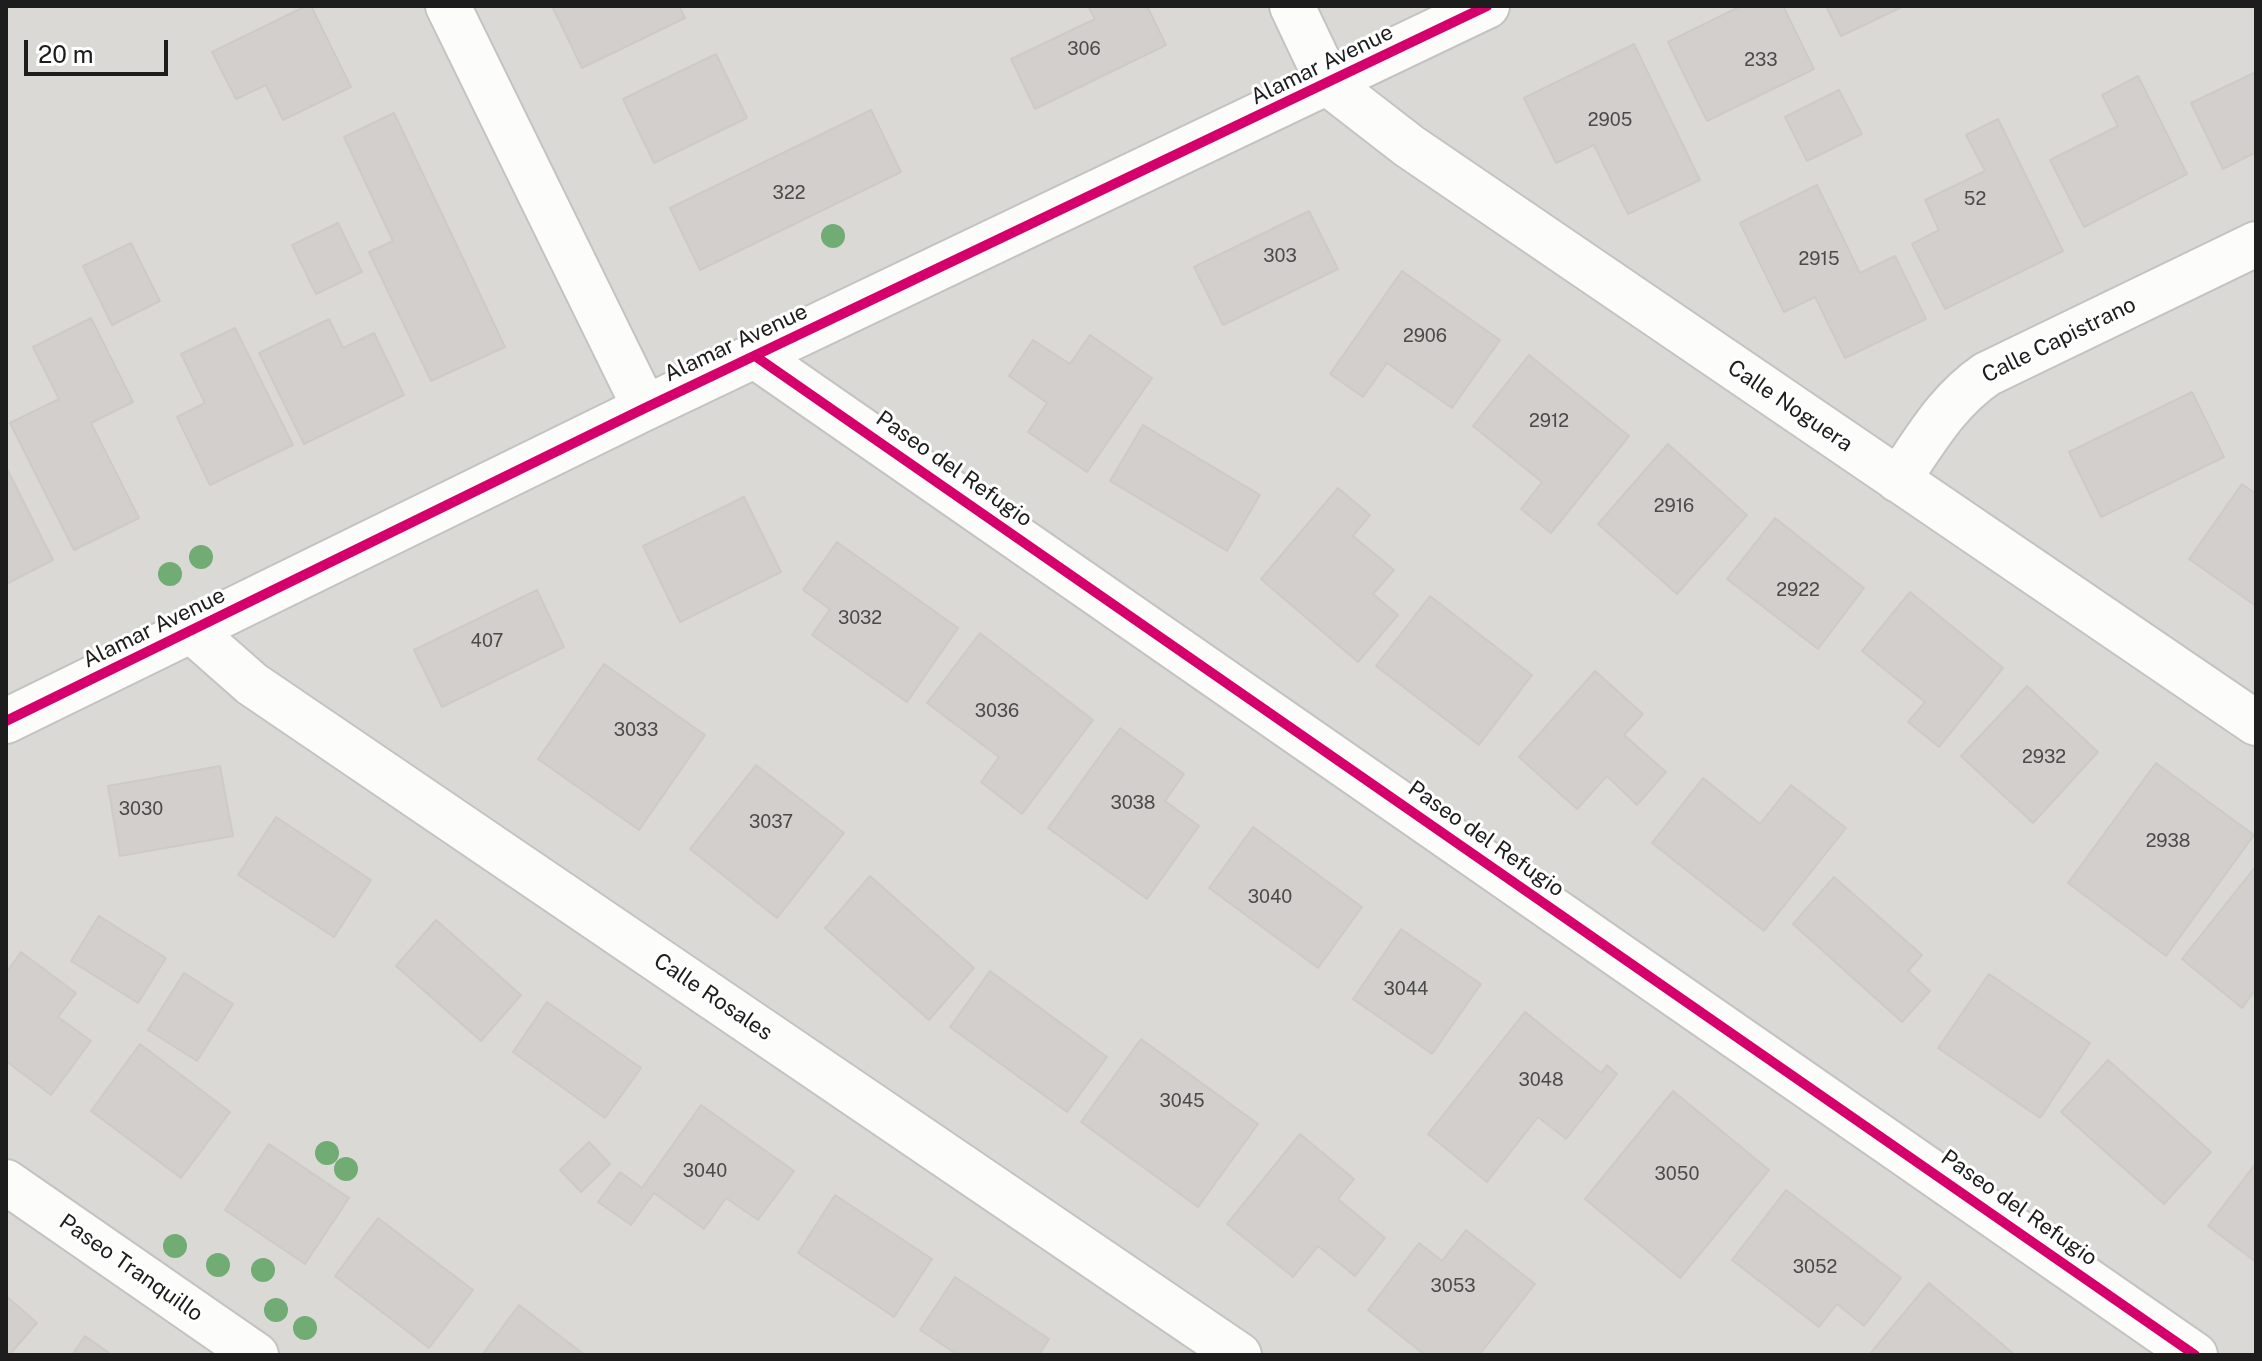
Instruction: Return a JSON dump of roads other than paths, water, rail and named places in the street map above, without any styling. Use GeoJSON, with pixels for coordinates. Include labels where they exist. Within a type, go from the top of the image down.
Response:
{"type":"FeatureCollection","features":[{"type":"Feature","properties":{"kind":"street"},"geometry":{"type":"LineString","coordinates":[[448,6],[645,408]]}},
{"type":"Feature","properties":{"kind":"street"},"geometry":{"type":"LineString","coordinates":[[1292,6],[1329,84]]}},
{"type":"Feature","properties":{"kind":"street","name":"Alamar Avenue"},"geometry":{"type":"LineString","coordinates":[[6,721],[645,408],[1487,6]]}},
{"type":"Feature","properties":{"kind":"street","name":"Calle Noguera"},"geometry":{"type":"LineString","coordinates":[[1329,84],[1409,146],[2256,723]]}},
{"type":"Feature","properties":{"kind":"street","name":"Calle Capistrano"},"geometry":{"type":"LineString","coordinates":[[1898,480],[1945,411],[1964,389],[1987,374],[2256,244]]}},
{"type":"Feature","properties":{"kind":"street","name":"Paseo del Refugio"},"geometry":{"type":"LineString","coordinates":[[755,356],[2195,1355]]}},
{"type":"Feature","properties":{"kind":"street","name":"Calle Rosales"},"geometry":{"type":"LineString","coordinates":[[193,632],[252,684],[1239,1355]]}},
{"type":"Feature","properties":{"kind":"street","name":"Paseo Tranquillo"},"geometry":{"type":"LineString","coordinates":[[6,1182],[256,1355]]}}]}
